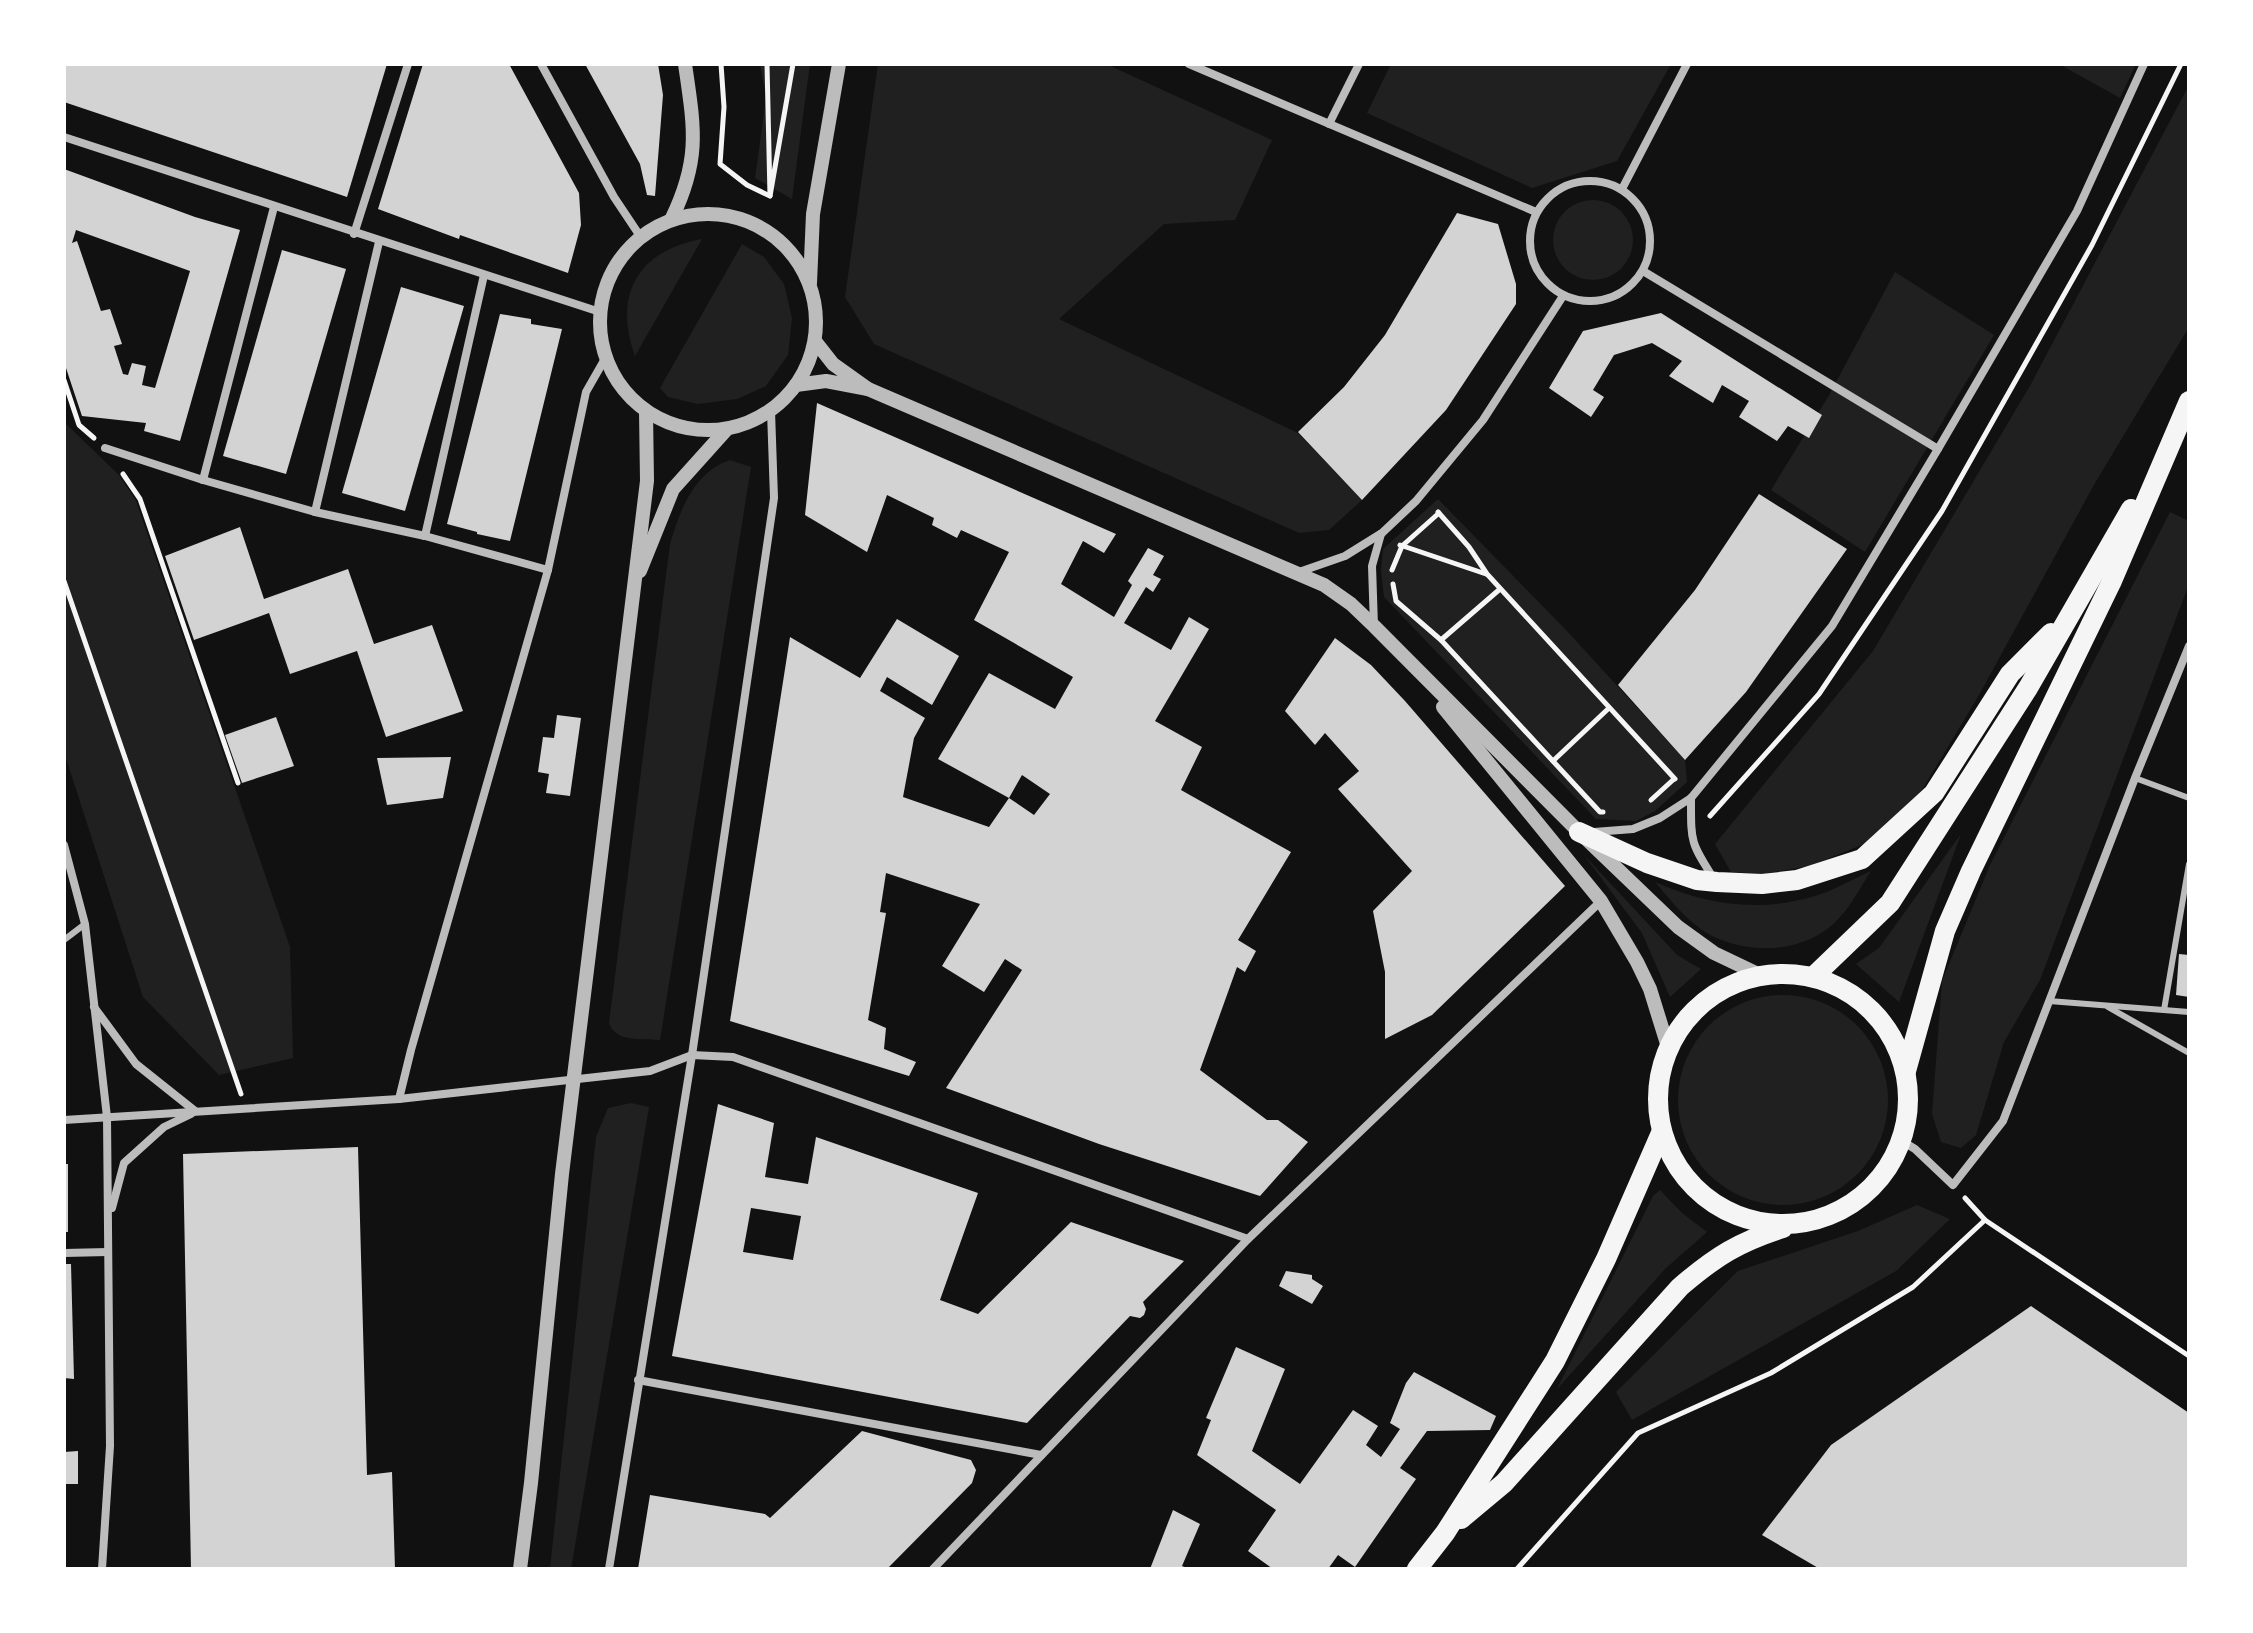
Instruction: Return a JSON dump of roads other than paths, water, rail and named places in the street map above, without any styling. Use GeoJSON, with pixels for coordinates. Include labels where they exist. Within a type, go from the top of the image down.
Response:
{"type":"FeatureCollection","features":[{"type":"Feature","properties":{"kind":"main road"},"geometry":{"type":"LineString","coordinates":[[1906,1071],[1945,931],[2111,583],[2189,401]]}},
{"type":"Feature","properties":{"kind":"main road"},"geometry":{"type":"LineString","coordinates":[[1814,976],[1890,903],[2028,688],[2174,434]]}},
{"type":"Feature","properties":{"kind":"main road"},"geometry":{"type":"LineString","coordinates":[[1579,832],[1647,863],[1697,880],[1717,882],[1762,884],[1797,880],[1862,859],[1934,793],[2010,674],[2069,617]]}},
{"type":"Feature","properties":{"kind":"main road"},"geometry":{"type":"LineString","coordinates":[[1445,1533],[1504,1483],[1680,1287],[1710,1261],[1746,1240],[1791,1225],[1827,1218],[1859,1200],[1885,1174],[1902,1141],[1909,1106],[1906,1071],[1888,1029],[1856,996],[1814,976],[1786,972],[1758,974],[1720,988],[1689,1013],[1668,1047],[1657,1089],[1661,1133],[1680,1172],[1710,1202],[1748,1221],[1791,1225]]}},
{"type":"Feature","properties":{"kind":"main road"},"geometry":{"type":"LineString","coordinates":[[1417,1569],[1445,1533],[1555,1361],[1606,1259],[1661,1133]]}},
{"type":"Feature","properties":{"kind":"street"},"geometry":{"type":"LineString","coordinates":[[354,234],[408,64]]}},
{"type":"Feature","properties":{"kind":"street"},"geometry":{"type":"LineString","coordinates":[[541,64],[614,197],[642,239]]}},
{"type":"Feature","properties":{"kind":"street"},"geometry":{"type":"LineString","coordinates":[[672,218],[687,187],[694,151],[685,64]]}},
{"type":"Feature","properties":{"kind":"street"},"geometry":{"type":"LineString","coordinates":[[810,284],[795,257],[773,235],[741,218],[701,213],[672,218],[628,249],[609,279],[600,312],[606,357],[629,396],[646,411],[670,424],[698,430],[726,430],[750,423],[771,411],[796,385],[812,356],[815,341],[817,326],[810,284],[813,214],[839,64]]}},
{"type":"Feature","properties":{"kind":"street"},"geometry":{"type":"LineString","coordinates":[[1189,64],[1536,212]]}},
{"type":"Feature","properties":{"kind":"street"},"geometry":{"type":"LineString","coordinates":[[1329,124],[1359,64]]}},
{"type":"Feature","properties":{"kind":"street"},"geometry":{"type":"LineString","coordinates":[[1622,189],[1687,64]]}},
{"type":"Feature","properties":{"kind":"street"},"geometry":{"type":"LineString","coordinates":[[1579,832],[1633,829],[1660,818],[1691,798],[1832,626],[2077,211],[2144,64]]}},
{"type":"Feature","properties":{"kind":"street"},"geometry":{"type":"LineString","coordinates":[[64,137],[600,312]]}},
{"type":"Feature","properties":{"kind":"street"},"geometry":{"type":"LineString","coordinates":[[1599,180],[1622,189],[1639,205],[1649,225],[1651,249],[1643,271],[1628,289],[1608,300],[1585,302],[1563,296],[1543,281],[1532,259],[1529,235],[1536,212],[1552,193],[1574,182],[1599,180]]}},
{"type":"Feature","properties":{"kind":"street"},"geometry":{"type":"LineString","coordinates":[[203,480],[274,207]]}},
{"type":"Feature","properties":{"kind":"street"},"geometry":{"type":"LineString","coordinates":[[315,512],[379,242]]}},
{"type":"Feature","properties":{"kind":"street"},"geometry":{"type":"LineString","coordinates":[[1643,271],[1938,449]]}},
{"type":"Feature","properties":{"kind":"street"},"geometry":{"type":"LineString","coordinates":[[425,536],[484,275]]}},
{"type":"Feature","properties":{"kind":"street"},"geometry":{"type":"LineString","coordinates":[[1298,572],[1345,556],[1382,533],[1422,494],[1483,420],[1563,296]]}},
{"type":"Feature","properties":{"kind":"street"},"geometry":{"type":"LineString","coordinates":[[815,341],[833,364],[868,389]]}},
{"type":"Feature","properties":{"kind":"street"},"geometry":{"type":"LineString","coordinates":[[399,1099],[427,990],[548,570],[586,392],[606,357]]}},
{"type":"Feature","properties":{"kind":"street"},"geometry":{"type":"LineString","coordinates":[[796,385],[826,381],[868,389],[1298,572],[1342,597],[1678,927],[1714,953],[1758,974]]}},
{"type":"Feature","properties":{"kind":"street"},"geometry":{"type":"LineString","coordinates":[[520,1569],[573,1081],[647,481],[646,411]]}},
{"type":"Feature","properties":{"kind":"street"},"geometry":{"type":"LineString","coordinates":[[609,1569],[692,1055],[774,498],[771,411]]}},
{"type":"Feature","properties":{"kind":"street"},"geometry":{"type":"LineString","coordinates":[[632,590],[673,489],[726,430]]}},
{"type":"Feature","properties":{"kind":"street"},"geometry":{"type":"LineString","coordinates":[[105,448],[315,512],[425,536],[548,570]]}},
{"type":"Feature","properties":{"kind":"street"},"geometry":{"type":"LineString","coordinates":[[1374,626],[1372,566],[1382,533]]}},
{"type":"Feature","properties":{"kind":"street"},"geometry":{"type":"LineString","coordinates":[[1902,1141],[1915,1149],[1953,1185],[2003,1121],[2189,646]]}},
{"type":"Feature","properties":{"kind":"street"},"geometry":{"type":"LineString","coordinates":[[1395,648],[1601,901],[1650,989],[1668,1047]]}},
{"type":"Feature","properties":{"kind":"street"},"geometry":{"type":"LineString","coordinates":[[1691,798],[1691,837],[1696,852],[1717,882]]}},
{"type":"Feature","properties":{"kind":"street"},"geometry":{"type":"LineString","coordinates":[[64,845],[68,872],[85,924],[107,1117],[110,1446],[102,1569]]}},
{"type":"Feature","properties":{"kind":"street"},"geometry":{"type":"LineString","coordinates":[[933,1569],[1248,1239],[1601,901]]}},
{"type":"Feature","properties":{"kind":"street"},"geometry":{"type":"LineString","coordinates":[[93,1006],[136,1064],[195,1112]]}},
{"type":"Feature","properties":{"kind":"street"},"geometry":{"type":"LineString","coordinates":[[64,1120],[399,1099],[650,1071],[692,1055],[733,1057],[1248,1239]]}},
{"type":"Feature","properties":{"kind":"street"},"geometry":{"type":"LineString","coordinates":[[109,1222],[124,1163],[164,1127],[195,1112]]}},
{"type":"Feature","properties":{"kind":"street"},"geometry":{"type":"LineString","coordinates":[[64,1253],[108,1252]]}},
{"type":"Feature","properties":{"kind":"street"},"geometry":{"type":"LineString","coordinates":[[638,1380],[1041,1455]]}},
{"type":"Feature","properties":{"kind":"lane"},"geometry":{"type":"LineString","coordinates":[[2135,778],[2189,798]]}},
{"type":"Feature","properties":{"kind":"lane"},"geometry":{"type":"LineString","coordinates":[[2164,1010],[2189,864]]}},
{"type":"Feature","properties":{"kind":"lane"},"geometry":{"type":"LineString","coordinates":[[64,940],[85,924]]}},
{"type":"Feature","properties":{"kind":"lane"},"geometry":{"type":"LineString","coordinates":[[2049,1001],[2189,1012]]}},
{"type":"Feature","properties":{"kind":"lane"},"geometry":{"type":"LineString","coordinates":[[2104,1005],[2189,1053]]}}]}
